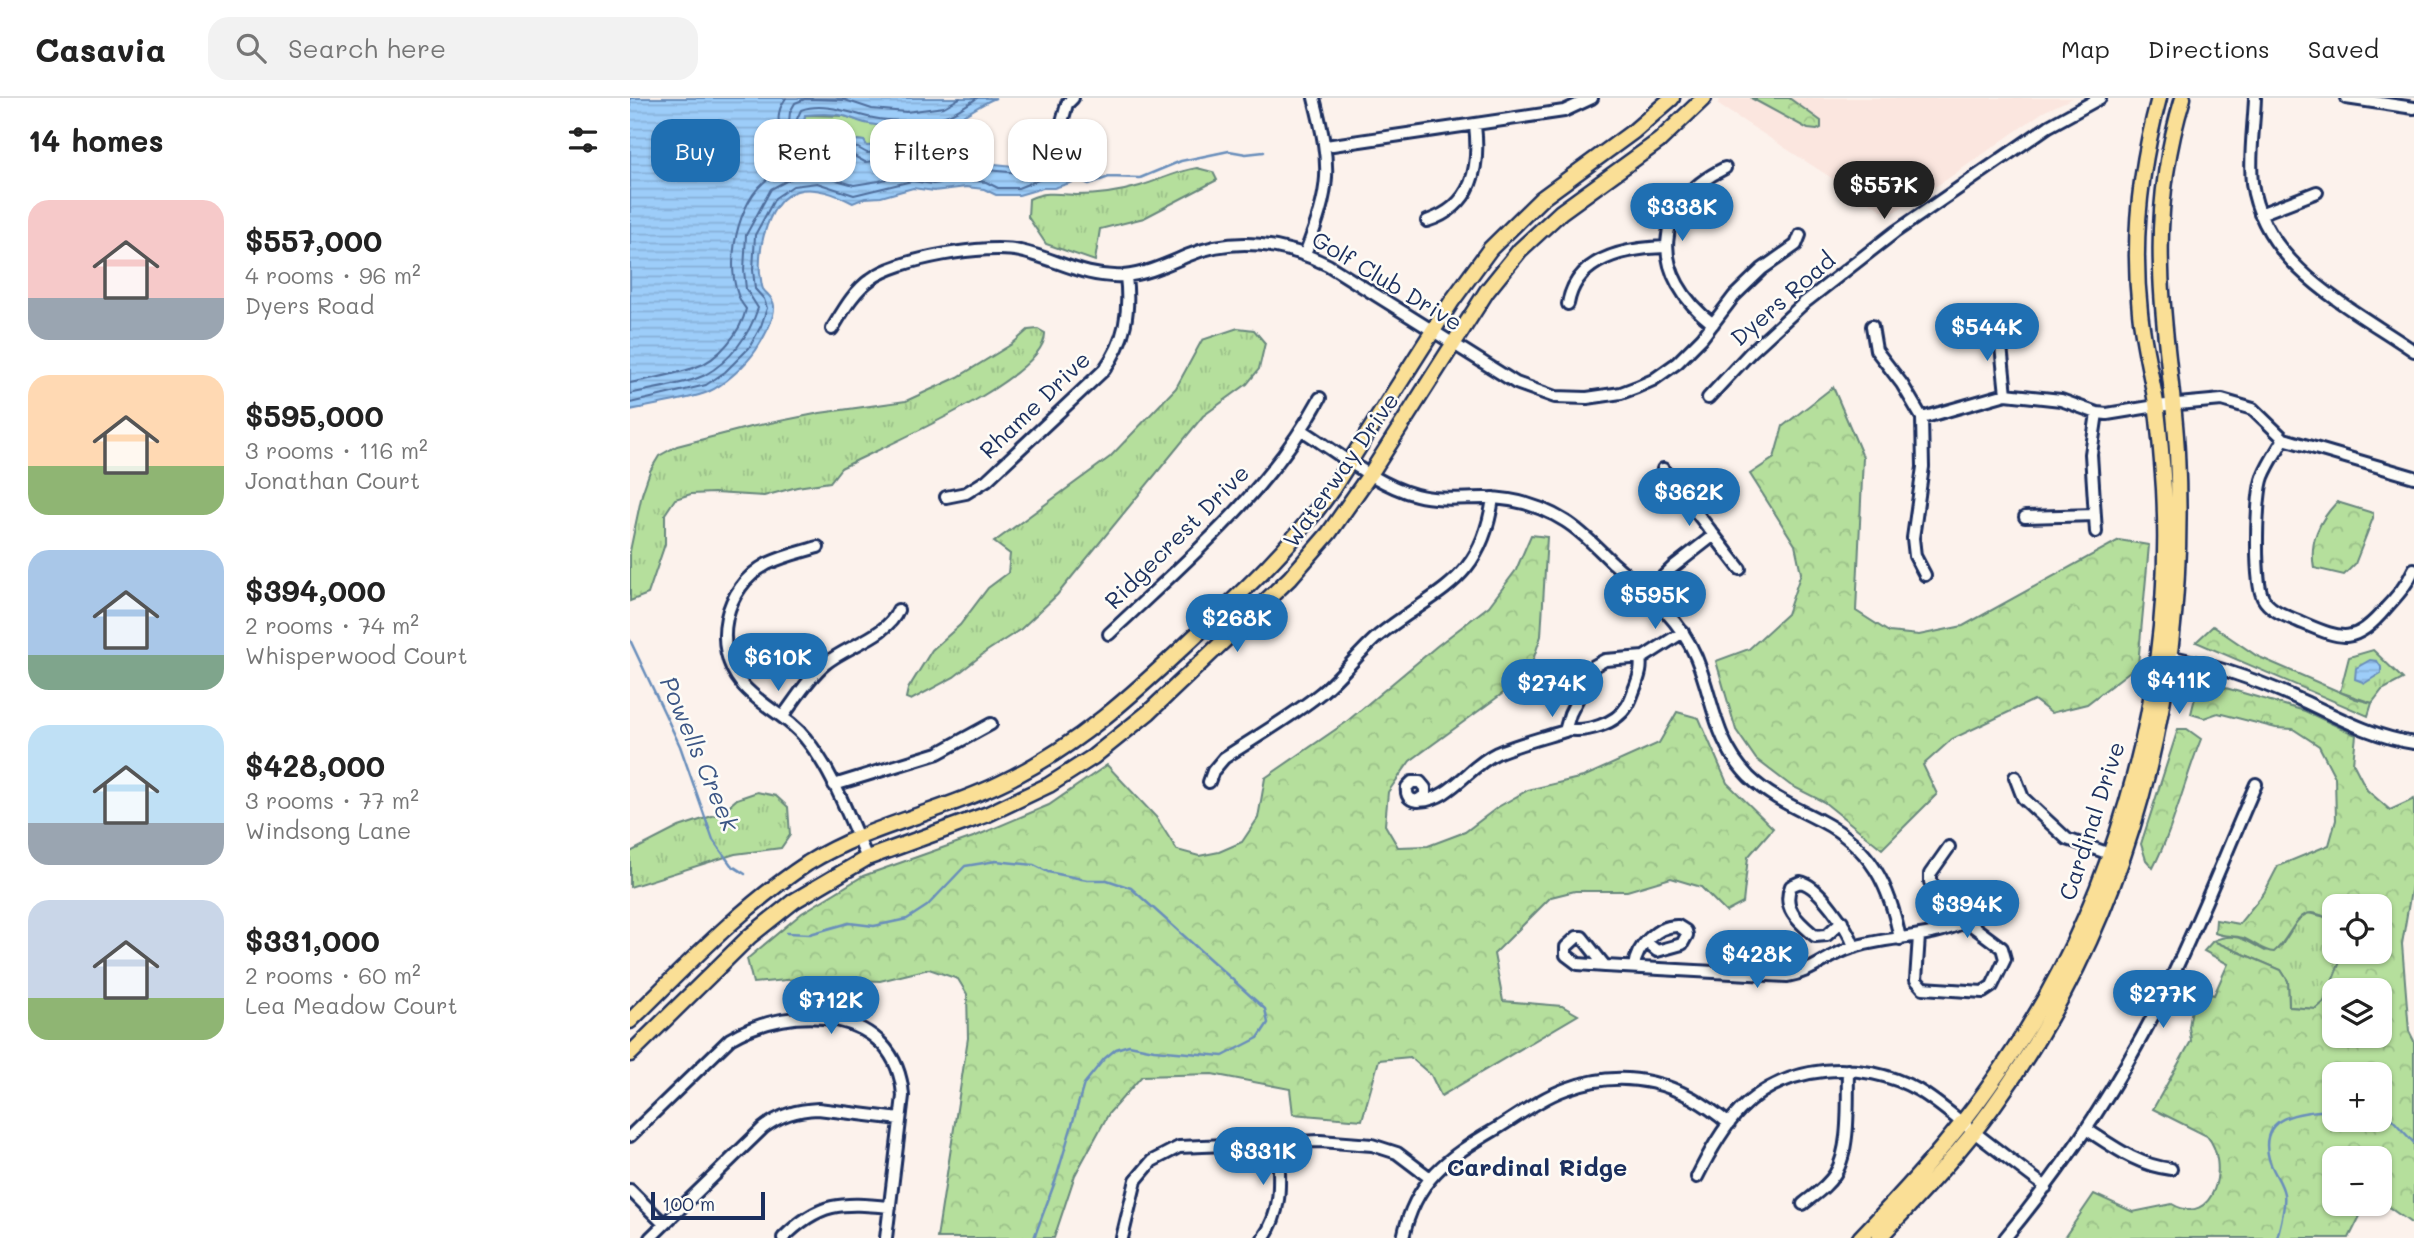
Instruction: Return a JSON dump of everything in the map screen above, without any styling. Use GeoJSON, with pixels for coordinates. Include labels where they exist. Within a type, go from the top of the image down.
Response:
{"type":"FeatureCollection","features":[{"type":"Feature","properties":{"kind":"main road","name":"Waterway Drive"},"geometry":{"type":"LineString","coordinates":[[630,1021],[753,903],[810,862],[858,837],[996,786],[1045,761],[1123,704],[1270,565],[1310,520],[1351,461],[1466,279],[1490,249],[1523,214],[1564,180],[1634,131],[1672,98]]}},
{"type":"Feature","properties":{"kind":"main road","name":"Waterway Drive"},"geometry":{"type":"LineString","coordinates":[[630,1054],[769,920],[819,884],[867,858],[988,814],[1049,785],[1093,757],[1149,712],[1290,579],[1329,533],[1503,270],[1539,231],[1584,194],[1659,141],[1704,98]]}},
{"type":"Feature","properties":{"kind":"main road","name":"Cardinal Drive"},"geometry":{"type":"LineString","coordinates":[[1879,1238],[1930,1184],[1968,1127],[2047,994],[2084,919],[2110,854],[2130,791],[2164,656],[2165,538],[2161,451],[2140,311],[2137,249],[2143,168],[2159,98]]}},
{"type":"Feature","properties":{"kind":"main road","name":"Cardinal Drive"},"geometry":{"type":"LineString","coordinates":[[1860,1238],[1968,1127],[2030,1051],[2090,942],[2135,824],[2149,772],[2179,546],[2174,405],[2163,305],[2160,243],[2166,178],[2183,98]]}},
{"type":"Feature","properties":{"kind":"street"},"geometry":{"type":"LineString","coordinates":[[1063,119],[1067,104],[1073,98]]}},
{"type":"Feature","properties":{"kind":"street"},"geometry":{"type":"LineString","coordinates":[[1305,254],[1325,197],[1327,175],[1326,146],[1314,98]]}},
{"type":"Feature","properties":{"kind":"street"},"geometry":{"type":"LineString","coordinates":[[1326,146],[1564,111],[1592,98]]}},
{"type":"Feature","properties":{"kind":"street","name":"Dyers Road"},"geometry":{"type":"LineString","coordinates":[[1708,398],[1750,353],[1804,303],[1895,232],[2049,125],[2100,98]]}},
{"type":"Feature","properties":{"kind":"street"},"geometry":{"type":"LineString","coordinates":[[2255,98],[2251,167],[2255,197],[2260,214],[2280,248],[2304,274],[2414,351]]}},
{"type":"Feature","properties":{"kind":"street"},"geometry":{"type":"LineString","coordinates":[[2346,98],[2414,108]]}},
{"type":"Feature","properties":{"kind":"street"},"geometry":{"type":"LineString","coordinates":[[1427,221],[1453,207],[1467,190],[1476,164],[1475,125]]}},
{"type":"Feature","properties":{"kind":"street"},"geometry":{"type":"LineString","coordinates":[[1713,324],[1691,306],[1683,294],[1670,269],[1666,247],[1670,224],[1681,201],[1699,182],[1724,168]]}},
{"type":"Feature","properties":{"kind":"street"},"geometry":{"type":"LineString","coordinates":[[2260,214],[2317,192]]}},
{"type":"Feature","properties":{"kind":"street","name":"Golf Club Drive"},"geometry":{"type":"LineString","coordinates":[[832,329],[854,295],[872,278],[893,267],[918,260],[1002,248],[1030,253],[1087,274],[1126,276],[1150,271],[1188,255],[1221,246],[1272,246],[1305,254],[1328,265],[1432,332],[1529,389],[1555,397],[1587,398],[1621,393],[1653,380],[1689,352],[1746,284],[1796,245],[1800,234]]}},
{"type":"Feature","properties":{"kind":"street"},"geometry":{"type":"LineString","coordinates":[[1568,304],[1578,277],[1599,261],[1626,250],[1666,247]]}},
{"type":"Feature","properties":{"kind":"street","name":"Rhame Drive"},"geometry":{"type":"LineString","coordinates":[[946,497],[966,493],[987,480],[1104,370],[1118,349],[1127,321],[1129,297],[1126,276]]}},
{"type":"Feature","properties":{"kind":"street"},"geometry":{"type":"LineString","coordinates":[[1872,326],[1876,350],[1902,384],[1922,418],[1923,467],[1913,538],[1914,556],[1924,575]]}},
{"type":"Feature","properties":{"kind":"street"},"geometry":{"type":"LineString","coordinates":[[1996,327],[2007,394]]}},
{"type":"Feature","properties":{"kind":"street"},"geometry":{"type":"LineString","coordinates":[[1922,418],[2007,394],[2061,400],[2107,414],[2222,400],[2237,402],[2253,409],[2284,439],[2414,477]]}},
{"type":"Feature","properties":{"kind":"street","name":"Ridgecrest Drive"},"geometry":{"type":"LineString","coordinates":[[1109,634],[1245,503],[1302,430],[1320,398]]}},
{"type":"Feature","properties":{"kind":"street"},"geometry":{"type":"LineString","coordinates":[[2096,531],[2091,454],[2097,413]]}},
{"type":"Feature","properties":{"kind":"street"},"geometry":{"type":"LineString","coordinates":[[1302,430],[1390,485],[1417,495],[1445,499],[1493,498],[1537,507],[1565,521],[1647,592],[1683,632],[1702,673],[1718,730],[1740,767],[1763,788],[1838,831],[1862,851],[1881,876],[1888,891],[1900,939]]}},
{"type":"Feature","properties":{"kind":"street"},"geometry":{"type":"LineString","coordinates":[[2284,439],[2262,478],[2260,491],[2257,575],[2264,600],[2283,615],[2332,635],[2356,635],[2368,629],[2378,618],[2408,582],[2414,569]]}},
{"type":"Feature","properties":{"kind":"street"},"geometry":{"type":"LineString","coordinates":[[1662,469],[1740,569]]}},
{"type":"Feature","properties":{"kind":"street"},"geometry":{"type":"LineString","coordinates":[[1209,782],[1213,771],[1224,758],[1320,694],[1377,638],[1428,603],[1457,578],[1483,540],[1490,520],[1493,498]]}},
{"type":"Feature","properties":{"kind":"street"},"geometry":{"type":"LineString","coordinates":[[2025,517],[2095,515]]}},
{"type":"Feature","properties":{"kind":"street"},"geometry":{"type":"LineString","coordinates":[[1647,592],[1714,535]]}},
{"type":"Feature","properties":{"kind":"street"},"geometry":{"type":"LineString","coordinates":[[818,547],[767,565],[756,572],[736,595],[726,618],[724,640],[734,672],[748,691],[783,716],[815,751],[834,785],[867,858]]}},
{"type":"Feature","properties":{"kind":"street"},"geometry":{"type":"LineString","coordinates":[[783,716],[824,665],[887,627],[898,610]]}},
{"type":"Feature","properties":{"kind":"street"},"geometry":{"type":"LineString","coordinates":[[1566,729],[1570,714],[1594,666],[1605,660],[1640,658],[1683,632]]}},
{"type":"Feature","properties":{"kind":"street"},"geometry":{"type":"LineString","coordinates":[[2164,656],[2237,674],[2303,701],[2358,728],[2414,743]]}},
{"type":"Feature","properties":{"kind":"street"},"geometry":{"type":"LineString","coordinates":[[1417,801],[1434,798],[1446,792],[1499,752],[1566,729],[1591,728],[1615,718],[1628,706],[1641,672],[1640,658]]}},
{"type":"Feature","properties":{"kind":"street"},"geometry":{"type":"LineString","coordinates":[[834,785],[938,753],[990,724]]}},
{"type":"Feature","properties":{"kind":"street"},"geometry":{"type":"LineString","coordinates":[[2015,777],[2023,797],[2067,839],[2110,854]]}},
{"type":"Feature","properties":{"kind":"street"},"geometry":{"type":"LineString","coordinates":[[2005,1238],[2046,1187],[2114,1086],[2158,1006],[2256,784]]}},
{"type":"Feature","properties":{"kind":"street"},"geometry":{"type":"LineString","coordinates":[[1919,936],[1916,980],[1920,986],[1983,992],[1992,986],[2005,959],[2004,953],[1991,938],[1966,921],[1959,909],[1930,882],[1930,874],[1949,847]]}},
{"type":"Feature","properties":{"kind":"street"},"geometry":{"type":"LineString","coordinates":[[1842,921],[1827,934],[1815,936],[1796,920],[1790,910],[1788,895],[1791,887],[1800,882],[1809,884],[1842,921],[1854,946]]}},
{"type":"Feature","properties":{"kind":"street"},"geometry":{"type":"LineString","coordinates":[[1605,966],[1787,976],[1807,972],[1854,946],[1940,932],[1966,921]]}},
{"type":"Feature","properties":{"kind":"street"},"geometry":{"type":"LineString","coordinates":[[1634,967],[1637,952],[1646,942]]}},
{"type":"Feature","properties":{"kind":"street"},"geometry":{"type":"LineString","coordinates":[[630,1136],[730,1039],[759,1024],[789,1018],[825,1019],[845,1022],[866,1030],[885,1045],[900,1073],[903,1096],[886,1238]]}},
{"type":"Feature","properties":{"kind":"street"},"geometry":{"type":"LineString","coordinates":[[1803,1204],[1828,1184],[1840,1164],[1844,1147],[1848,1070]]}},
{"type":"Feature","properties":{"kind":"street"},"geometry":{"type":"LineString","coordinates":[[1697,1177],[1729,1124],[1741,1109],[1754,1099],[1783,1082],[1814,1072],[1848,1070],[1874,1073],[1903,1083],[1935,1101],[2046,1187]]}},
{"type":"Feature","properties":{"kind":"street"},"geometry":{"type":"LineString","coordinates":[[1403,1238],[1414,1204],[1437,1169],[1460,1151],[1550,1096],[1573,1086],[1599,1080],[1629,1079],[1676,1089],[1703,1104],[1729,1124]]}},
{"type":"Feature","properties":{"kind":"street"},"geometry":{"type":"LineString","coordinates":[[650,1238],[762,1128],[783,1115],[818,1109],[900,1119]]}},
{"type":"Feature","properties":{"kind":"street"},"geometry":{"type":"LineString","coordinates":[[2086,1129],[2130,1158],[2144,1164],[2171,1169]]}},
{"type":"Feature","properties":{"kind":"street"},"geometry":{"type":"LineString","coordinates":[[1122,1238],[1133,1186],[1144,1169],[1161,1155],[1191,1145],[1320,1141],[1372,1145],[1397,1153],[1430,1178]]}},
{"type":"Feature","properties":{"kind":"street"},"geometry":{"type":"LineString","coordinates":[[1263,1238],[1273,1221],[1279,1199],[1278,1143]]}},
{"type":"Feature","properties":{"kind":"street"},"geometry":{"type":"LineString","coordinates":[[630,1190],[664,1224]]}},
{"type":"Feature","properties":{"kind":"street"},"geometry":{"type":"LineString","coordinates":[[783,1238],[805,1217],[828,1206],[852,1203],[890,1207]]}},
{"type":"Feature","properties":{"kind":"shaded area"},"geometry":{"type":"Polygon","coordinates":[[[1721,98],[2073,98],[2043,112],[1946,180],[1889,215],[1717,104],[1721,98]]]}},
{"type":"Feature","properties":{"kind":"green space"},"geometry":{"type":"Polygon","coordinates":[[[1751,98],[1789,98],[1821,121],[1821,128],[1808,129],[1751,98]]]}},
{"type":"Feature","properties":{"kind":"green space"},"geometry":{"type":"Polygon","coordinates":[[[805,115],[844,116],[854,119],[804,119],[805,115]]]}},
{"type":"Feature","properties":{"kind":"green space"},"geometry":{"type":"Polygon","coordinates":[[[856,120],[870,124],[870,146],[864,141],[856,140],[856,120]]]}},
{"type":"Feature","properties":{"kind":"green space"},"geometry":{"type":"Polygon","coordinates":[[[1197,168],[1213,172],[1217,180],[1144,218],[1100,229],[1095,261],[1046,244],[1028,217],[1029,199],[1035,196],[1101,194],[1140,186],[1197,168]]]}},
{"type":"Feature","properties":{"kind":"green space"},"geometry":{"type":"Polygon","coordinates":[[[1238,328],[1254,330],[1265,343],[1259,369],[1247,384],[1203,416],[1057,595],[1021,629],[954,677],[911,700],[906,698],[908,689],[932,650],[960,625],[988,588],[1008,573],[1010,554],[994,542],[1110,457],[1176,388],[1202,340],[1238,328]]]}},
{"type":"Feature","properties":{"kind":"green space"},"geometry":{"type":"Polygon","coordinates":[[[1038,329],[1045,333],[1038,351],[1019,370],[992,390],[958,410],[841,468],[830,482],[764,496],[714,493],[691,494],[675,499],[665,514],[665,544],[648,594],[630,601],[630,551],[642,494],[659,456],[677,446],[750,427],[820,413],[906,401],[958,377],[1012,344],[1028,330],[1038,329]]]}},
{"type":"Feature","properties":{"kind":"green space"},"geometry":{"type":"Polygon","coordinates":[[[1833,387],[1863,457],[1856,611],[1889,632],[1919,635],[1963,626],[2119,540],[2149,545],[2138,665],[2087,704],[2051,713],[2034,700],[1952,739],[1923,765],[1937,794],[1882,849],[1824,802],[1790,785],[1756,759],[1736,730],[1716,661],[1749,649],[1787,614],[1801,573],[1795,545],[1750,474],[1774,458],[1783,426],[1833,387]]]}},
{"type":"Feature","properties":{"kind":"green space"},"geometry":{"type":"Polygon","coordinates":[[[2337,502],[2373,513],[2355,564],[2344,575],[2314,568],[2313,558],[2317,532],[2337,502]]]}},
{"type":"Feature","properties":{"kind":"green space"},"geometry":{"type":"Polygon","coordinates":[[[1531,535],[1547,537],[1541,636],[1528,675],[1410,761],[1388,792],[1385,825],[1398,847],[1428,846],[1465,832],[1498,807],[1528,790],[1583,777],[1659,743],[1677,712],[1699,718],[1727,783],[1773,828],[1748,857],[1743,903],[1726,912],[1701,887],[1671,878],[1627,891],[1575,891],[1551,897],[1494,954],[1503,1001],[1562,1006],[1578,1015],[1441,1096],[1431,1075],[1410,1057],[1379,1060],[1362,1120],[1293,1114],[1290,1089],[1212,1074],[1142,1076],[1109,1113],[1075,1175],[1054,1238],[937,1238],[968,1038],[967,994],[958,979],[929,969],[880,981],[808,978],[753,983],[747,959],[802,913],[863,876],[976,836],[1049,805],[1107,765],[1156,817],[1177,850],[1199,856],[1219,852],[1242,842],[1258,818],[1265,778],[1345,723],[1489,606],[1516,570],[1531,535]]]}},
{"type":"Feature","properties":{"kind":"green space"},"geometry":{"type":"Polygon","coordinates":[[[2213,626],[2257,656],[2356,699],[2372,703],[2368,716],[2196,642],[2213,626]]]}},
{"type":"Feature","properties":{"kind":"green space"},"geometry":{"type":"Polygon","coordinates":[[[2373,650],[2403,679],[2382,690],[2372,703],[2340,692],[2349,657],[2373,650]]]}},
{"type":"Feature","properties":{"kind":"green space"},"geometry":{"type":"Polygon","coordinates":[[[2212,684],[2305,711],[2356,735],[2353,763],[2367,790],[2390,810],[2414,799],[2414,873],[2402,944],[2409,1031],[2414,1041],[2414,1225],[2392,1209],[2392,1146],[2322,1146],[2322,1216],[2360,1216],[2349,1238],[2064,1238],[2094,1194],[2133,1212],[2172,1204],[2187,1209],[2199,1208],[2208,1200],[2214,1189],[2217,1161],[2214,1147],[2207,1136],[2153,1109],[2191,1041],[2189,1027],[2192,1008],[2177,999],[2182,986],[2214,995],[2228,964],[2204,951],[2213,941],[2281,970],[2288,981],[2289,1007],[2316,1009],[2322,1004],[2322,1048],[2392,1048],[2392,978],[2334,978],[2339,964],[2392,964],[2392,894],[2322,894],[2322,915],[2312,913],[2298,920],[2274,952],[2243,938],[2215,933],[2216,920],[2239,924],[2264,893],[2278,866],[2329,845],[2336,820],[2335,777],[2319,746],[2293,729],[2276,728],[2218,713],[2204,718],[2191,714],[2197,694],[2202,688],[2212,684]]]}},
{"type":"Feature","properties":{"kind":"green space"},"geometry":{"type":"Polygon","coordinates":[[[2178,729],[2187,729],[2201,739],[2167,837],[2153,868],[2146,860],[2141,844],[2178,729]]]}},
{"type":"Feature","properties":{"kind":"green space"},"geometry":{"type":"Polygon","coordinates":[[[757,792],[776,796],[788,807],[790,835],[781,848],[735,854],[630,887],[630,852],[679,827],[721,813],[737,799],[757,792]]]}},
{"type":"Feature","properties":{"kind":"green space"},"geometry":{"type":"Polygon","coordinates":[[[2308,913],[2322,916],[2322,964],[2339,964],[2334,978],[2322,978],[2322,1004],[2316,1009],[2289,1007],[2288,981],[2281,970],[2213,941],[2234,937],[2246,940],[2265,951],[2282,945],[2300,916],[2308,913]]]}},
{"type":"Feature","properties":{"kind":"water"},"geometry":{"type":"Polygon","coordinates":[[[630,98],[996,98],[957,119],[870,119],[870,124],[830,114],[805,115],[804,119],[754,119],[754,182],[856,182],[856,140],[864,141],[870,146],[870,182],[994,182],[994,164],[1008,165],[1008,182],[1074,182],[1019,195],[996,195],[984,189],[966,187],[934,191],[913,188],[853,203],[819,190],[797,191],[787,196],[772,214],[763,238],[761,283],[772,300],[774,311],[756,350],[734,374],[708,392],[630,410],[630,98]]]}},
{"type":"Feature","properties":{"kind":"water"},"geometry":{"type":"Polygon","coordinates":[[[2370,660],[2377,661],[2381,673],[2365,683],[2355,679],[2356,668],[2370,660]]]}},
{"type":"Feature","properties":{"kind":"waterway"},"geometry":{"type":"LineString","coordinates":[[1107,178],[1140,178],[1181,161],[1229,151],[1246,154],[1264,152]]}},
{"type":"Feature","properties":{"kind":"waterway"},"geometry":{"type":"LineString","coordinates":[[1084,182],[1095,182]]}},
{"type":"Feature","properties":{"kind":"waterway","name":"Powells Creek"},"geometry":{"type":"LineString","coordinates":[[630,640],[680,746],[713,840],[731,865],[745,874]]}},
{"type":"Feature","properties":{"kind":"waterway","name":"Powells Creek"},"geometry":{"type":"LineString","coordinates":[[787,933],[810,934],[849,923],[874,926],[907,919],[927,906],[965,866],[996,861],[1034,865],[1048,872],[1087,880],[1107,880],[1131,888],[1265,1009],[1268,1023],[1258,1038],[1223,1056],[1129,1045],[1116,1049],[1104,1059],[1084,1084],[1056,1179],[1034,1238]]}},
{"type":"Feature","properties":{"kind":"waterway"},"geometry":{"type":"LineString","coordinates":[[2277,1238],[2284,1194],[2269,1159],[2267,1144],[2270,1132],[2285,1118],[2322,1111]]}},
{"type":"Feature","properties":{"kind":"waterway"},"geometry":{"type":"LineString","coordinates":[[2392,1119],[2414,1143]]}},
{"type":"Feature","properties":{"kind":"district","name":"Cardinal Ridge"},"geometry":{"type":"Point","coordinates":[1537,1168]}}]}
